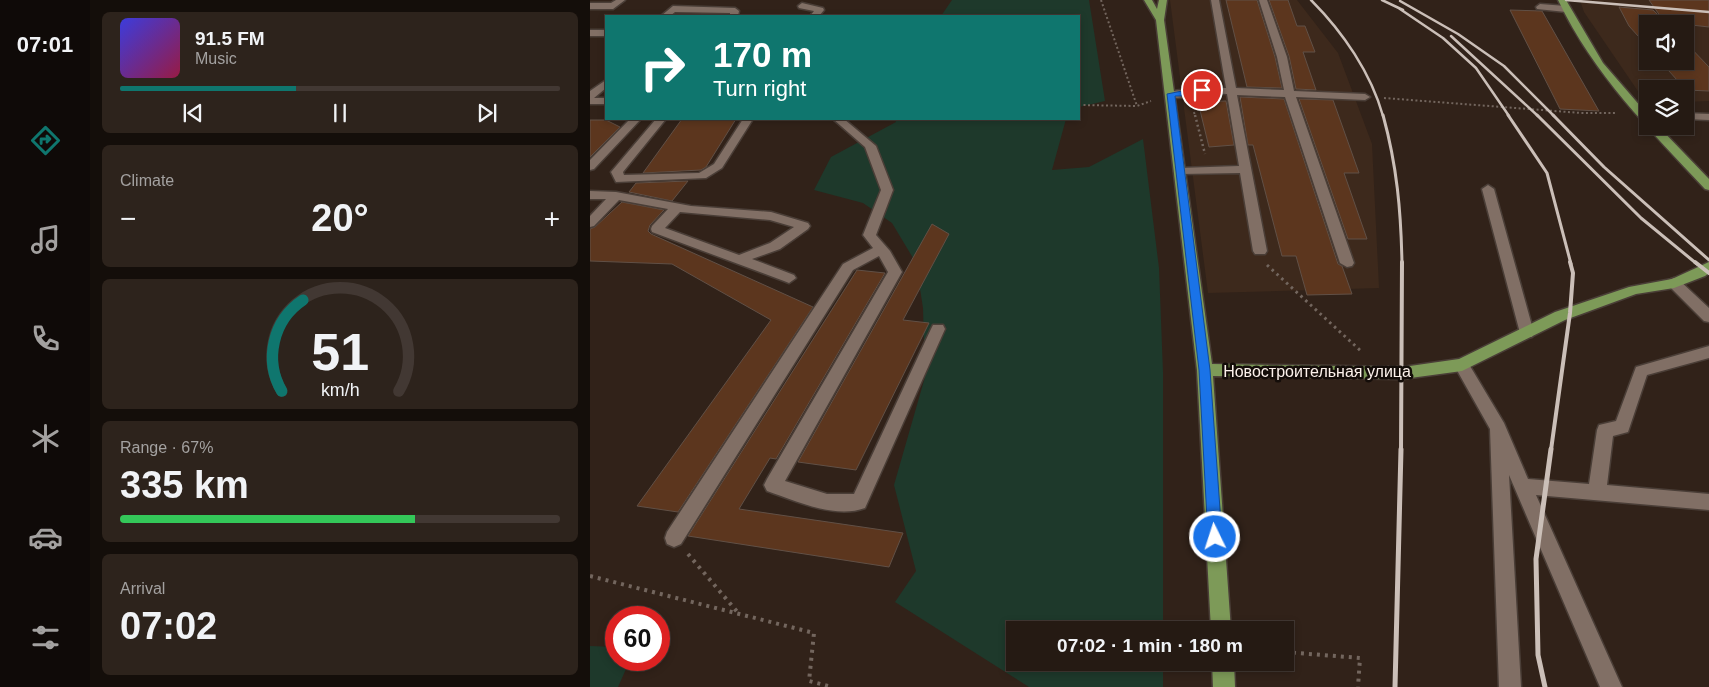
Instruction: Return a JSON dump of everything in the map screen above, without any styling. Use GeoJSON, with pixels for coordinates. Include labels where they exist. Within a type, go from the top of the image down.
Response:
{"type":"FeatureCollection","features":[{"type":"Feature","properties":{"kind":"main road"},"geometry":{"type":"LineString","coordinates":[[1148,0],[1160,20]]}},
{"type":"Feature","properties":{"kind":"main road"},"geometry":{"type":"LineString","coordinates":[[1162,0],[1160,20],[1204,370],[1220,621]]}},
{"type":"Feature","properties":{"kind":"main road"},"geometry":{"type":"LineString","coordinates":[[1564,5],[1580,38],[1603,73],[1639,111]]}},
{"type":"Feature","properties":{"kind":"main road"},"geometry":{"type":"LineString","coordinates":[[1661,135],[1709,186]]}},
{"type":"Feature","properties":{"kind":"main road","name":"Новостроительная улица"},"geometry":{"type":"LineString","coordinates":[[1204,370],[1403,373],[1462,365],[1560,316],[1625,294],[1674,283],[1700,273],[1709,267]]}},
{"type":"Feature","properties":{"kind":"main road"},"geometry":{"type":"LineString","coordinates":[[1223,671],[1224,687]]}},
{"type":"Feature","properties":{"kind":"street"},"geometry":{"type":"LineString","coordinates":[[590,6],[613,6],[621,0]]}},
{"type":"Feature","properties":{"kind":"street"},"geometry":{"type":"LineString","coordinates":[[666,15],[679,0]]}},
{"type":"Feature","properties":{"kind":"street"},"geometry":{"type":"LineString","coordinates":[[1215,0],[1260,251]]}},
{"type":"Feature","properties":{"kind":"street"},"geometry":{"type":"LineString","coordinates":[[1263,0],[1278,52],[1287,69],[1290,92],[1347,263]]}},
{"type":"Feature","properties":{"kind":"street"},"geometry":{"type":"LineString","coordinates":[[1540,7],[1564,5]]}},
{"type":"Feature","properties":{"kind":"street"},"geometry":{"type":"LineString","coordinates":[[802,6],[820,10],[815,15]]}},
{"type":"Feature","properties":{"kind":"street"},"geometry":{"type":"LineString","coordinates":[[673,9],[735,11],[734,15]]}},
{"type":"Feature","properties":{"kind":"street"},"geometry":{"type":"LineString","coordinates":[[590,33],[605,33]]}},
{"type":"Feature","properties":{"kind":"street"},"geometry":{"type":"LineString","coordinates":[[590,96],[605,84]]}},
{"type":"Feature","properties":{"kind":"street"},"geometry":{"type":"LineString","coordinates":[[1170,94],[1189,94],[1202,90],[1290,92],[1366,97]]}},
{"type":"Feature","properties":{"kind":"street"},"geometry":{"type":"LineString","coordinates":[[590,101],[605,101]]}},
{"type":"Feature","properties":{"kind":"street"},"geometry":{"type":"LineString","coordinates":[[1694,116],[1709,117]]}},
{"type":"Feature","properties":{"kind":"street"},"geometry":{"type":"LineString","coordinates":[[590,167],[635,120]]}},
{"type":"Feature","properties":{"kind":"street"},"geometry":{"type":"LineString","coordinates":[[660,120],[617,172],[620,179],[702,176],[718,166],[747,120]]}},
{"type":"Feature","properties":{"kind":"street"},"geometry":{"type":"LineString","coordinates":[[839,120],[870,146],[887,190],[869,235],[881,249],[895,272],[772,485],[827,502],[859,502],[907,401],[938,329]]}},
{"type":"Feature","properties":{"kind":"street"},"geometry":{"type":"LineString","coordinates":[[1180,171],[1245,169]]}},
{"type":"Feature","properties":{"kind":"street"},"geometry":{"type":"LineString","coordinates":[[1488,189],[1527,333]]}},
{"type":"Feature","properties":{"kind":"street"},"geometry":{"type":"LineString","coordinates":[[590,195],[616,196],[676,208],[771,216],[804,226],[775,246],[740,259]]}},
{"type":"Feature","properties":{"kind":"street"},"geometry":{"type":"LineString","coordinates":[[590,223],[616,196]]}},
{"type":"Feature","properties":{"kind":"street"},"geometry":{"type":"LineString","coordinates":[[676,208],[657,229],[789,278]]}},
{"type":"Feature","properties":{"kind":"street"},"geometry":{"type":"LineString","coordinates":[[674,538],[848,267],[881,249]]}},
{"type":"Feature","properties":{"kind":"street"},"geometry":{"type":"LineString","coordinates":[[1674,283],[1709,317]]}},
{"type":"Feature","properties":{"kind":"street"},"geometry":{"type":"LineString","coordinates":[[1597,492],[1605,430],[1622,427],[1641,371],[1709,352]]}},
{"type":"Feature","properties":{"kind":"street"},"geometry":{"type":"LineString","coordinates":[[1462,365],[1498,428],[1611,687]]}},
{"type":"Feature","properties":{"kind":"street"},"geometry":{"type":"LineString","coordinates":[[1498,428],[1510,687]]}},
{"type":"Feature","properties":{"kind":"street"},"geometry":{"type":"LineString","coordinates":[[1523,486],[1709,502]]}},
{"type":"Feature","properties":{"kind":"path"},"geometry":{"type":"LineString","coordinates":[[1101,0],[1137,106]]}},
{"type":"Feature","properties":{"kind":"path"},"geometry":{"type":"LineString","coordinates":[[1366,97],[1639,116]]}},
{"type":"Feature","properties":{"kind":"path"},"geometry":{"type":"LineString","coordinates":[[1080,105],[1137,106],[1154,101]]}},
{"type":"Feature","properties":{"kind":"path"},"geometry":{"type":"LineString","coordinates":[[674,538],[739,614]]}},
{"type":"Feature","properties":{"kind":"path"},"geometry":{"type":"LineString","coordinates":[[590,576],[814,633],[809,681],[832,687]]}},
{"type":"Feature","properties":{"kind":"path"},"geometry":{"type":"LineString","coordinates":[[1294,653],[1360,658],[1358,687]]}},
{"type":"Feature","properties":{"kind":"shaded area"},"geometry":{"type":"Polygon","coordinates":[[[1170,0],[1297,0],[1338,53],[1372,144],[1379,288],[1208,293],[1170,0]]]}},
{"type":"Feature","properties":{"kind":"shaded area"},"geometry":{"type":"Polygon","coordinates":[[[1580,0],[1709,0],[1709,101],[1694,102],[1694,80],[1639,80],[1639,93],[1584,12],[1580,0]]]}},
{"type":"Feature","properties":{"kind":"green space"},"geometry":{"type":"Polygon","coordinates":[[[952,0],[1089,0],[1105,101],[1080,107],[1080,15],[942,15],[952,0]]]}},
{"type":"Feature","properties":{"kind":"green space"},"geometry":{"type":"Polygon","coordinates":[[[895,120],[1066,120],[1052,170],[1089,167],[1143,139],[1159,268],[1163,372],[1163,621],[1006,621],[1006,671],[1163,671],[1163,687],[1029,687],[895,602],[916,571],[894,485],[925,377],[923,308],[916,263],[892,223],[863,203],[814,190],[831,157],[896,122],[895,120]]]}},
{"type":"Feature","properties":{"kind":"green space"},"geometry":{"type":"Polygon","coordinates":[[[590,646],[605,647],[605,671],[625,671],[618,687],[590,687],[590,646]]]}},
{"type":"Feature","properties":{"kind":"building"},"geometry":{"type":"Polygon","coordinates":[[[1226,0],[1257,0],[1275,57],[1282,88],[1247,87],[1226,0]]]}},
{"type":"Feature","properties":{"kind":"building"},"geometry":{"type":"Polygon","coordinates":[[[1269,0],[1288,0],[1297,26],[1305,26],[1315,52],[1303,52],[1316,90],[1296,89],[1289,56],[1269,0]]]}},
{"type":"Feature","properties":{"kind":"building"},"geometry":{"type":"Polygon","coordinates":[[[1649,0],[1709,0],[1709,27],[1694,25],[1694,15],[1660,15],[1649,0]]]}},
{"type":"Feature","properties":{"kind":"building"},"geometry":{"type":"Polygon","coordinates":[[[1619,7],[1653,10],[1658,15],[1639,15],[1639,37],[1629,26],[1619,7]]]}},
{"type":"Feature","properties":{"kind":"building"},"geometry":{"type":"Polygon","coordinates":[[[1510,10],[1542,11],[1599,111],[1560,109],[1510,10]]]}},
{"type":"Feature","properties":{"kind":"building"},"geometry":{"type":"Polygon","coordinates":[[[1694,51],[1709,67],[1709,91],[1694,90],[1694,80],[1677,80],[1668,70],[1694,70],[1694,51]]]}},
{"type":"Feature","properties":{"kind":"building"},"geometry":{"type":"Polygon","coordinates":[[[1240,97],[1284,99],[1338,264],[1342,266],[1352,294],[1307,295],[1296,256],[1282,256],[1253,145],[1248,145],[1240,97]]]}},
{"type":"Feature","properties":{"kind":"building"},"geometry":{"type":"Polygon","coordinates":[[[1299,99],[1333,100],[1359,173],[1344,173],[1367,239],[1348,239],[1299,99]]]}},
{"type":"Feature","properties":{"kind":"building"},"geometry":{"type":"Polygon","coordinates":[[[1226,101],[1234,145],[1209,147],[1198,102],[1226,101]]]}},
{"type":"Feature","properties":{"kind":"building"},"geometry":{"type":"Polygon","coordinates":[[[590,120],[606,120],[620,127],[590,157],[590,120]]]}},
{"type":"Feature","properties":{"kind":"building"},"geometry":{"type":"Polygon","coordinates":[[[681,120],[735,120],[706,167],[701,170],[643,173],[681,120]]]}},
{"type":"Feature","properties":{"kind":"building"},"geometry":{"type":"Polygon","coordinates":[[[688,181],[672,201],[629,192],[636,183],[688,181]]]}},
{"type":"Feature","properties":{"kind":"building"},"geometry":{"type":"Polygon","coordinates":[[[622,202],[664,210],[650,225],[648,231],[651,234],[813,307],[678,512],[637,506],[771,320],[672,264],[590,261],[590,229],[595,227],[622,202]]]}},
{"type":"Feature","properties":{"kind":"building"},"geometry":{"type":"Polygon","coordinates":[[[932,224],[949,234],[903,320],[929,323],[856,470],[798,462],[932,224]]]}},
{"type":"Feature","properties":{"kind":"building"},"geometry":{"type":"Polygon","coordinates":[[[857,270],[885,273],[776,459],[770,458],[739,509],[903,533],[889,567],[688,536],[857,270]]]}},
{"type":"Feature","properties":{"kind":"railway"},"geometry":{"type":"LineString","coordinates":[[1311,0],[1345,39],[1371,84],[1383,116]]}},
{"type":"Feature","properties":{"kind":"railway"},"geometry":{"type":"LineString","coordinates":[[1382,0],[1398,7]]}},
{"type":"Feature","properties":{"kind":"railway"},"geometry":{"type":"LineString","coordinates":[[1566,0],[1709,12]]}},
{"type":"Feature","properties":{"kind":"railway"},"geometry":{"type":"LineString","coordinates":[[1400,1],[1458,34],[1504,66],[1553,115]]}},
{"type":"Feature","properties":{"kind":"railway"},"geometry":{"type":"LineString","coordinates":[[1398,7],[1403,10]]}},
{"type":"Feature","properties":{"kind":"railway"},"geometry":{"type":"LineString","coordinates":[[1398,7],[1443,38],[1476,68],[1509,116]]}},
{"type":"Feature","properties":{"kind":"railway"},"geometry":{"type":"LineString","coordinates":[[1451,36],[1538,116]]}},
{"type":"Feature","properties":{"kind":"railway"},"geometry":{"type":"LineString","coordinates":[[1383,115],[1392,152],[1397,189],[1401,226],[1402,264]]}},
{"type":"Feature","properties":{"kind":"railway"},"geometry":{"type":"LineString","coordinates":[[1508,115],[1547,173],[1571,264]]}},
{"type":"Feature","properties":{"kind":"railway"},"geometry":{"type":"LineString","coordinates":[[1537,115],[1641,218],[1697,264]]}},
{"type":"Feature","properties":{"kind":"railway"},"geometry":{"type":"LineString","coordinates":[[1553,115],[1604,167],[1709,260]]}},
{"type":"Feature","properties":{"kind":"railway"},"geometry":{"type":"LineString","coordinates":[[1551,450],[1570,313],[1573,273],[1570,262]]}},
{"type":"Feature","properties":{"kind":"railway"},"geometry":{"type":"LineString","coordinates":[[1695,262],[1709,273]]}},
{"type":"Feature","properties":{"kind":"railway"},"geometry":{"type":"LineString","coordinates":[[1401,450],[1402,264]]}},
{"type":"Feature","properties":{"kind":"railway"},"geometry":{"type":"LineString","coordinates":[[1395,687],[1401,449]]}},
{"type":"Feature","properties":{"kind":"railway"},"geometry":{"type":"LineString","coordinates":[[1545,687],[1538,655],[1536,559],[1551,449]]}},
{"type":"Feature","properties":{"kind":"route"},"geometry":{"type":"LineString","coordinates":[[1202,90],[1189,94],[1170,94],[1204,370],[1215,537]]}}]}
